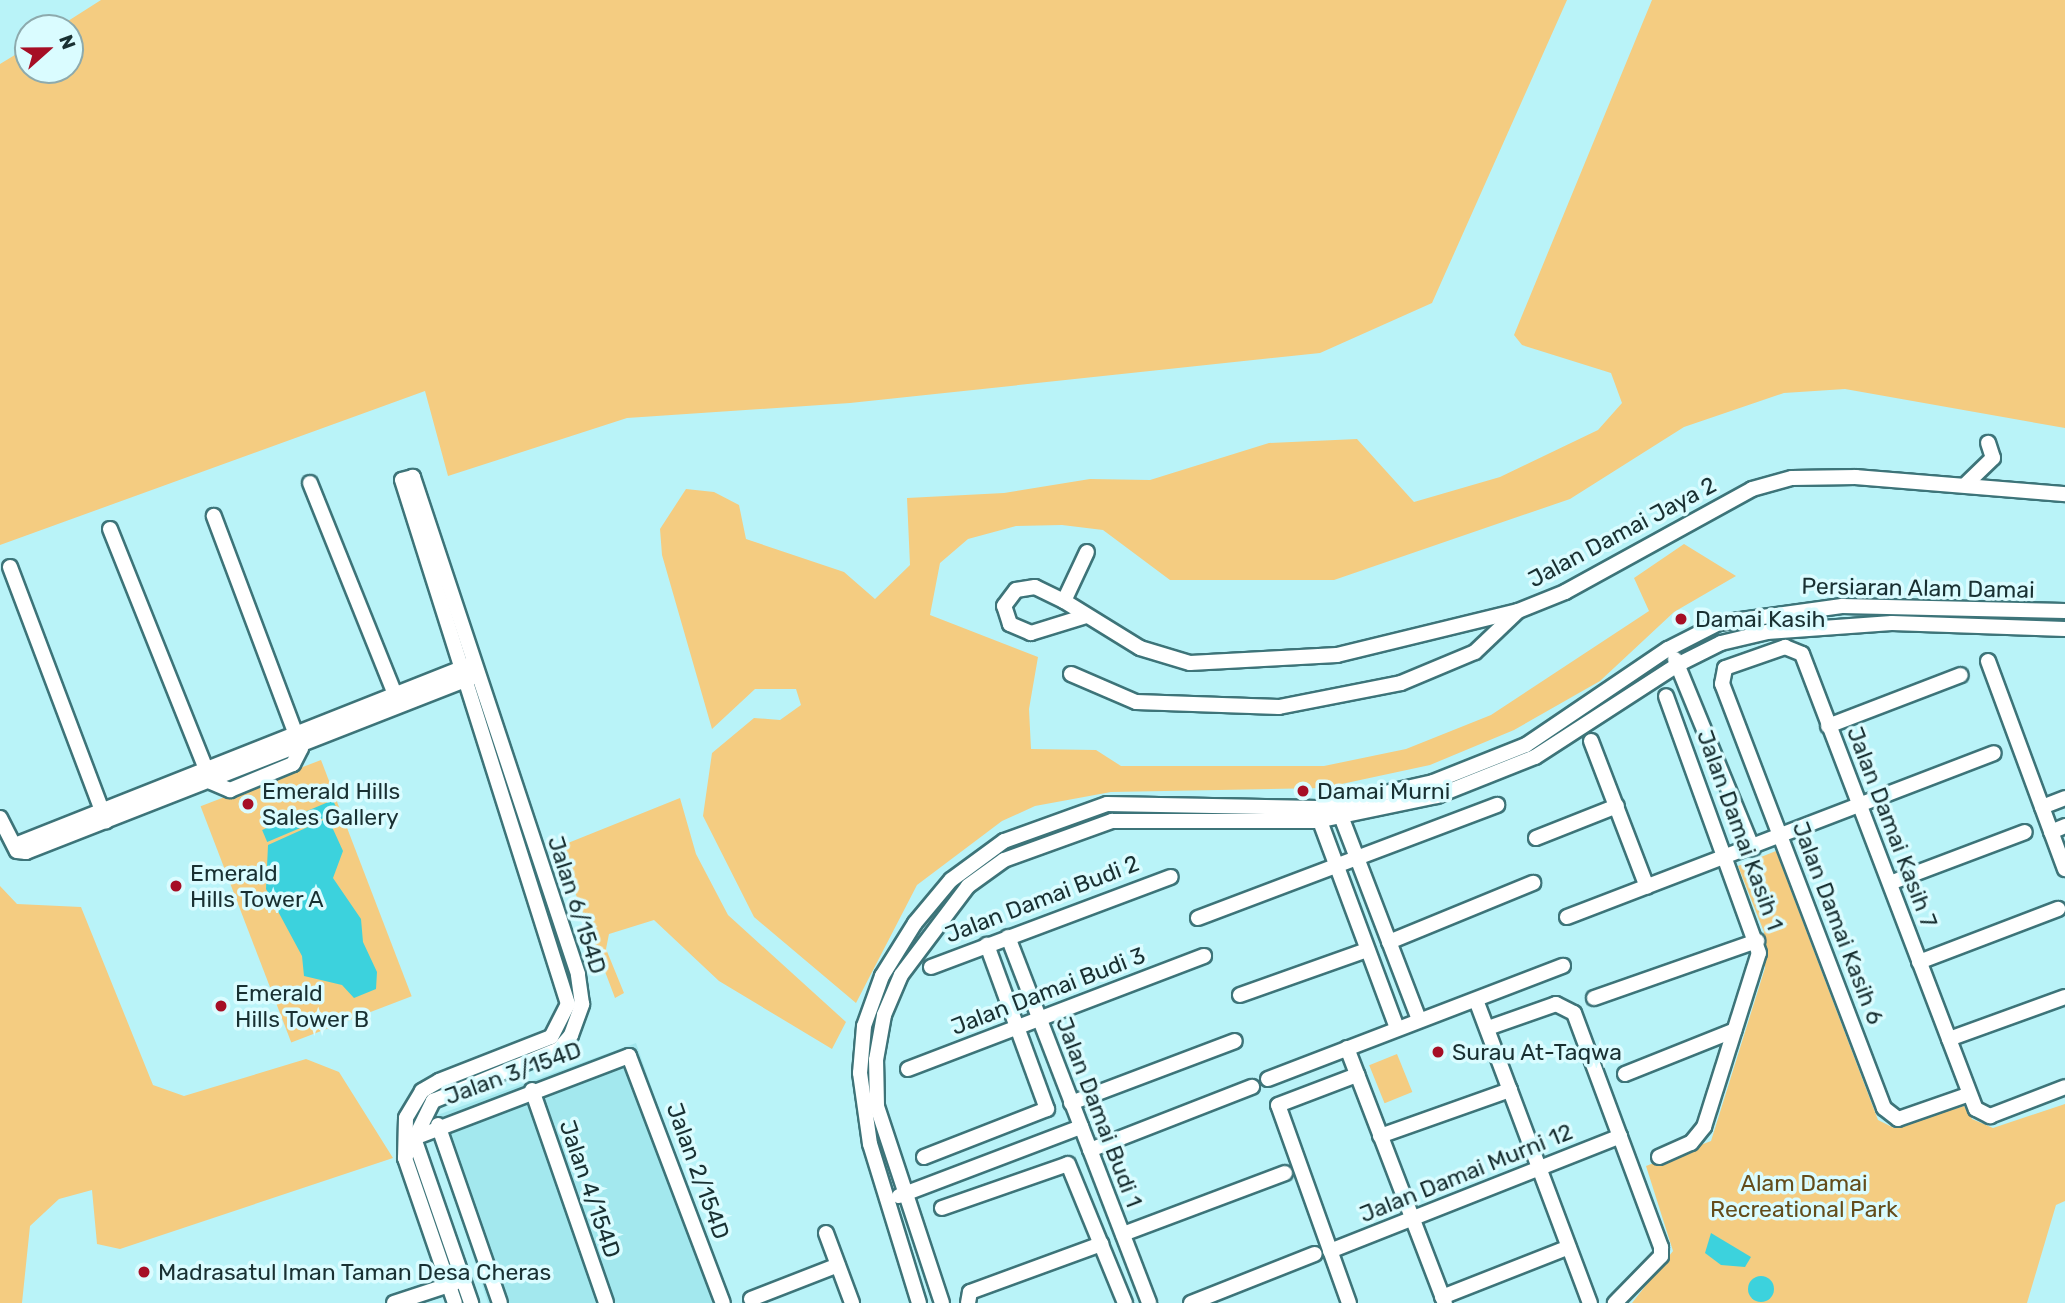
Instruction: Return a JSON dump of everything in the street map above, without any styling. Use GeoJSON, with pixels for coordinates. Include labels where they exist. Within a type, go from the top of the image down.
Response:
{"type":"FeatureCollection","features":[{"type":"Feature","properties":{"kind":"street"},"geometry":{"type":"LineString","coordinates":[[1965,485],[1993,457],[1988,443]]}},
{"type":"Feature","properties":{"kind":"street","name":"Jalan Damai Jaya 2"},"geometry":{"type":"LineString","coordinates":[[1086,616],[1031,633],[1010,624],[1004,606],[1024,586],[1064,601],[1165,659],[1248,663],[1337,654],[1518,611],[1565,592],[1752,489],[1792,478],[1856,477],[2065,494]]}},
{"type":"Feature","properties":{"kind":"street","name":"Jalan 6/154D"},"geometry":{"type":"LineString","coordinates":[[407,478],[568,1004],[551,1037],[422,1091],[406,1118],[405,1158],[454,1302]]}},
{"type":"Feature","properties":{"kind":"street"},"geometry":{"type":"LineString","coordinates":[[310,483],[397,701]]}},
{"type":"Feature","properties":{"kind":"street"},"geometry":{"type":"LineString","coordinates":[[214,516],[299,742]]}},
{"type":"Feature","properties":{"kind":"street"},"geometry":{"type":"LineString","coordinates":[[110,529],[210,777]]}},
{"type":"Feature","properties":{"kind":"street"},"geometry":{"type":"LineString","coordinates":[[1064,601],[1087,552]]}},
{"type":"Feature","properties":{"kind":"street"},"geometry":{"type":"LineString","coordinates":[[10,567],[104,817]]}},
{"type":"Feature","properties":{"kind":"street","name":"Persiaran Alam Damai"},"geometry":{"type":"LineString","coordinates":[[1339,812],[1433,782],[1526,746],[1668,649],[1719,623],[1785,609],[2065,611]]}},
{"type":"Feature","properties":{"kind":"street"},"geometry":{"type":"LineString","coordinates":[[1071,674],[1136,702],[1279,706],[1401,683],[1475,652],[1518,611]]}},
{"type":"Feature","properties":{"kind":"street","name":"Persiaran Alam Damai"},"geometry":{"type":"LineString","coordinates":[[942,1303],[877,1106],[884,1015],[901,975],[968,886],[1034,845],[1112,821],[1317,815],[1437,796],[1535,757],[1679,663],[1721,643],[1815,625],[2065,629]]}},
{"type":"Feature","properties":{"kind":"street","name":"Jalan Damai Kasih 7"},"geometry":{"type":"LineString","coordinates":[[1725,668],[1794,646],[1890,883],[1968,1095]]}},
{"type":"Feature","properties":{"kind":"street"},"geometry":{"type":"LineString","coordinates":[[1668,649],[1679,663],[1753,849]]}},
{"type":"Feature","properties":{"kind":"street"},"geometry":{"type":"LineString","coordinates":[[1988,661],[2042,807],[2058,829],[2065,869]]}},
{"type":"Feature","properties":{"kind":"street","name":"Jalan Damai Kasih 6"},"geometry":{"type":"LineString","coordinates":[[1725,668],[1722,684],[1884,1108],[1898,1119],[1968,1095]]}},
{"type":"Feature","properties":{"kind":"street"},"geometry":{"type":"LineString","coordinates":[[0,818],[15,845],[104,817],[210,777],[468,672]]}},
{"type":"Feature","properties":{"kind":"street","name":"Jalan 6/154D"},"geometry":{"type":"LineString","coordinates":[[468,672],[578,974],[582,1004],[571,1035],[559,1049],[433,1101],[414,1138],[448,1285],[471,1303]]}},
{"type":"Feature","properties":{"kind":"street"},"geometry":{"type":"LineString","coordinates":[[1828,726],[1961,675]]}},
{"type":"Feature","properties":{"kind":"street","name":"Jalan Damai Kasih 1"},"geometry":{"type":"LineString","coordinates":[[1660,1157],[1699,1137],[1757,965],[1757,942],[1666,696]]}},
{"type":"Feature","properties":{"kind":"street"},"geometry":{"type":"LineString","coordinates":[[1591,741],[1647,887]]}},
{"type":"Feature","properties":{"kind":"street"},"geometry":{"type":"LineString","coordinates":[[1567,918],[1728,859],[1994,753]]}},
{"type":"Feature","properties":{"kind":"street"},"geometry":{"type":"LineString","coordinates":[[2042,807],[2065,799]]}},
{"type":"Feature","properties":{"kind":"street","name":"Persiaran Alam Damai"},"geometry":{"type":"LineString","coordinates":[[919,1303],[870,1144],[860,1073],[870,1004],[915,923],[951,880],[1026,829],[1107,804],[1317,815]]}},
{"type":"Feature","properties":{"kind":"street"},"geometry":{"type":"LineString","coordinates":[[1198,918],[1497,804]]}},
{"type":"Feature","properties":{"kind":"street"},"geometry":{"type":"LineString","coordinates":[[1535,838],[1617,806]]}},
{"type":"Feature","properties":{"kind":"street"},"geometry":{"type":"LineString","coordinates":[[1339,812],[1419,1019]]}},
{"type":"Feature","properties":{"kind":"street"},"geometry":{"type":"LineString","coordinates":[[1317,815],[1397,1028]]}},
{"type":"Feature","properties":{"kind":"street"},"geometry":{"type":"LineString","coordinates":[[1026,829],[1034,845]]}},
{"type":"Feature","properties":{"kind":"street"},"geometry":{"type":"LineString","coordinates":[[1890,883],[2025,832]]}},
{"type":"Feature","properties":{"kind":"street","name":"Jalan Damai Budi 2"},"geometry":{"type":"LineString","coordinates":[[931,967],[1171,877]]}},
{"type":"Feature","properties":{"kind":"street"},"geometry":{"type":"LineString","coordinates":[[1389,942],[1533,883]]}},
{"type":"Feature","properties":{"kind":"street"},"geometry":{"type":"LineString","coordinates":[[1919,962],[2058,909]]}},
{"type":"Feature","properties":{"kind":"street","name":"Jalan Damai Budi 1"},"geometry":{"type":"LineString","coordinates":[[1008,937],[1149,1303]]}},
{"type":"Feature","properties":{"kind":"street"},"geometry":{"type":"LineString","coordinates":[[1594,998],[1757,942]]}},
{"type":"Feature","properties":{"kind":"street"},"geometry":{"type":"LineString","coordinates":[[924,1157],[1047,1109],[987,945]]}},
{"type":"Feature","properties":{"kind":"street"},"geometry":{"type":"LineString","coordinates":[[1240,995],[1367,950]]}},
{"type":"Feature","properties":{"kind":"street","name":"Jalan Damai Budi 3"},"geometry":{"type":"LineString","coordinates":[[908,1069],[1204,956]]}},
{"type":"Feature","properties":{"kind":"street"},"geometry":{"type":"LineString","coordinates":[[1377,976],[1394,972],[1395,958]]}},
{"type":"Feature","properties":{"kind":"street"},"geometry":{"type":"LineString","coordinates":[[1268,1079],[1419,1019],[1563,967]]}},
{"type":"Feature","properties":{"kind":"street"},"geometry":{"type":"LineString","coordinates":[[1949,1038],[2065,997]]}},
{"type":"Feature","properties":{"kind":"street"},"geometry":{"type":"LineString","coordinates":[[1476,1000],[1590,1303]]}},
{"type":"Feature","properties":{"kind":"street"},"geometry":{"type":"LineString","coordinates":[[1488,1028],[1567,1004],[1661,1247],[1661,1256],[1615,1303]]}},
{"type":"Feature","properties":{"kind":"street"},"geometry":{"type":"LineString","coordinates":[[1625,1074],[1735,1030]]}},
{"type":"Feature","properties":{"kind":"street"},"geometry":{"type":"LineString","coordinates":[[1071,1103],[1235,1041]]}},
{"type":"Feature","properties":{"kind":"street"},"geometry":{"type":"LineString","coordinates":[[1347,1048],[1444,1300],[1569,1247]]}},
{"type":"Feature","properties":{"kind":"street","name":"Jalan 3/154D"},"geometry":{"type":"LineString","coordinates":[[414,1138],[438,1125],[629,1056]]}},
{"type":"Feature","properties":{"kind":"street","name":"Jalan 2/154D"},"geometry":{"type":"LineString","coordinates":[[629,1056],[723,1303]]}},
{"type":"Feature","properties":{"kind":"street"},"geometry":{"type":"LineString","coordinates":[[1349,1303],[1323,1252],[1278,1104],[1357,1075]]}},
{"type":"Feature","properties":{"kind":"street"},"geometry":{"type":"LineString","coordinates":[[1090,1150],[1252,1087]]}},
{"type":"Feature","properties":{"kind":"street"},"geometry":{"type":"LineString","coordinates":[[1968,1095],[1990,1116],[2065,1087]]}},
{"type":"Feature","properties":{"kind":"street","name":"Jalan 4/154D"},"geometry":{"type":"LineString","coordinates":[[532,1090],[606,1303]]}},
{"type":"Feature","properties":{"kind":"street"},"geometry":{"type":"LineString","coordinates":[[1380,1136],[1510,1090]]}},
{"type":"Feature","properties":{"kind":"street"},"geometry":{"type":"LineString","coordinates":[[438,1125],[500,1303]]}},
{"type":"Feature","properties":{"kind":"street"},"geometry":{"type":"LineString","coordinates":[[888,1199],[1081,1127]]}},
{"type":"Feature","properties":{"kind":"street","name":"Jalan Damai Murni 12"},"geometry":{"type":"LineString","coordinates":[[1191,1303],[1413,1220],[1619,1136]]}},
{"type":"Feature","properties":{"kind":"street"},"geometry":{"type":"LineString","coordinates":[[405,1158],[414,1138]]}},
{"type":"Feature","properties":{"kind":"street"},"geometry":{"type":"LineString","coordinates":[[942,1208],[1068,1164],[1125,1303]]}},
{"type":"Feature","properties":{"kind":"street"},"geometry":{"type":"LineString","coordinates":[[897,1166],[908,1181],[930,1185]]}},
{"type":"Feature","properties":{"kind":"street"},"geometry":{"type":"LineString","coordinates":[[1123,1234],[1285,1173]]}},
{"type":"Feature","properties":{"kind":"street"},"geometry":{"type":"LineString","coordinates":[[916,1223],[917,1201],[930,1185]]}},
{"type":"Feature","properties":{"kind":"street"},"geometry":{"type":"LineString","coordinates":[[826,1233],[852,1303]]}},
{"type":"Feature","properties":{"kind":"street"},"geometry":{"type":"LineString","coordinates":[[969,1298],[1101,1244]]}},
{"type":"Feature","properties":{"kind":"street"},"geometry":{"type":"LineString","coordinates":[[751,1299],[838,1265]]}},
{"type":"Feature","properties":{"kind":"street"},"geometry":{"type":"LineString","coordinates":[[394,1303],[448,1285]]}},
{"type":"Feature","properties":{"kind":"shaded area"},"geometry":{"type":"Polygon","coordinates":[[[636,1043],[727,1303],[488,1303],[429,1118],[636,1043]]]}},
{"type":"Feature","properties":{"kind":"green space"},"geometry":{"type":"Polygon","coordinates":[[[101,0],[1567,0],[1432,303],[1320,353],[850,403],[627,418],[448,476],[425,391],[0,545],[0,64],[14,56],[14,84],[84,84],[84,14],[79,14],[101,0]]]}},
{"type":"Feature","properties":{"kind":"green space"},"geometry":{"type":"Polygon","coordinates":[[[1652,0],[2065,0],[2065,428],[1845,389],[1784,393],[1684,427],[1570,499],[1334,580],[1170,580],[1103,530],[1062,525],[1016,526],[968,539],[940,563],[930,615],[1038,657],[1029,709],[1031,749],[1096,750],[1121,766],[1324,766],[1406,749],[1491,715],[1649,611],[1634,578],[1684,544],[1736,576],[1674,612],[1600,681],[1514,730],[1430,765],[1323,788],[1111,792],[1035,806],[1002,821],[917,885],[856,1003],[754,917],[703,816],[712,753],[754,718],[780,720],[801,705],[796,689],[755,689],[712,729],[662,555],[660,529],[686,489],[714,492],[739,505],[746,539],[844,572],[875,599],[910,565],[907,498],[1004,493],[1090,479],[1150,480],[1269,443],[1357,439],[1414,502],[1500,477],[1598,430],[1622,403],[1611,373],[1522,345],[1514,335],[1652,0]]]}},
{"type":"Feature","properties":{"kind":"green space"},"geometry":{"type":"Polygon","coordinates":[[[321,760],[412,996],[291,1042],[201,806],[321,760]]]}},
{"type":"Feature","properties":{"kind":"green space"},"geometry":{"type":"Polygon","coordinates":[[[680,798],[696,854],[728,915],[846,1022],[832,1049],[719,981],[654,920],[609,934],[606,949],[624,993],[615,998],[558,847],[680,798]]]}},
{"type":"Feature","properties":{"kind":"green space","name":"Alam Damai Recreational Park"},"geometry":{"type":"Polygon","coordinates":[[[1776,851],[1878,1120],[1894,1128],[1964,1106],[1972,1119],[1993,1128],[2065,1104],[2065,1201],[2056,1205],[2027,1303],[1632,1303],[1673,1251],[1646,1166],[1711,1141],[1765,968],[1764,932],[1738,866],[1776,851]]]}},
{"type":"Feature","properties":{"kind":"green space"},"geometry":{"type":"Polygon","coordinates":[[[0,886],[17,904],[81,907],[153,1085],[184,1096],[306,1059],[339,1072],[393,1158],[120,1249],[97,1244],[92,1190],[59,1199],[30,1226],[22,1303],[0,1303],[0,886]]]}},
{"type":"Feature","properties":{"kind":"green space"},"geometry":{"type":"Polygon","coordinates":[[[1397,1054],[1412,1092],[1385,1103],[1369,1065],[1397,1054]]]}},
{"type":"Feature","properties":{"kind":"water"},"geometry":{"type":"Polygon","coordinates":[[[333,800],[338,812],[267,842],[262,830],[333,800]]]}},
{"type":"Feature","properties":{"kind":"water"},"geometry":{"type":"Polygon","coordinates":[[[328,818],[343,851],[333,878],[361,919],[363,942],[377,972],[376,989],[354,998],[342,985],[304,976],[302,956],[266,889],[268,845],[328,818]]]}},
{"type":"Feature","properties":{"kind":"water"},"geometry":{"type":"Polygon","coordinates":[[[1711,1233],[1751,1257],[1745,1267],[1721,1265],[1705,1253],[1711,1233]]]}},
{"type":"Feature","properties":{"kind":"water"},"geometry":{"type":"Polygon","coordinates":[[[1761,1276],[1770,1280],[1774,1289],[1770,1298],[1761,1302],[1752,1298],[1748,1289],[1752,1280],[1761,1276]]]}},
{"type":"Feature","properties":{"kind":"place","name":"Damai Kasih"},"geometry":{"type":"Point","coordinates":[1681,619]}},
{"type":"Feature","properties":{"kind":"place","name":"Damai Murni"},"geometry":{"type":"Point","coordinates":[1303,791]}},
{"type":"Feature","properties":{"kind":"place","name":"Emerald Hills Sales Gallery"},"geometry":{"type":"Point","coordinates":[248,804]}},
{"type":"Feature","properties":{"kind":"place","name":"Emerald Hills Tower A"},"geometry":{"type":"Point","coordinates":[176,886]}},
{"type":"Feature","properties":{"kind":"place","name":"Emerald Hills Tower B"},"geometry":{"type":"Point","coordinates":[221,1006]}},
{"type":"Feature","properties":{"kind":"place","name":"Surau At-Taqwa"},"geometry":{"type":"Point","coordinates":[1438,1052]}},
{"type":"Feature","properties":{"kind":"place","name":"Madrasatul Iman Taman Desa Cheras"},"geometry":{"type":"Point","coordinates":[144,1272]}}]}
